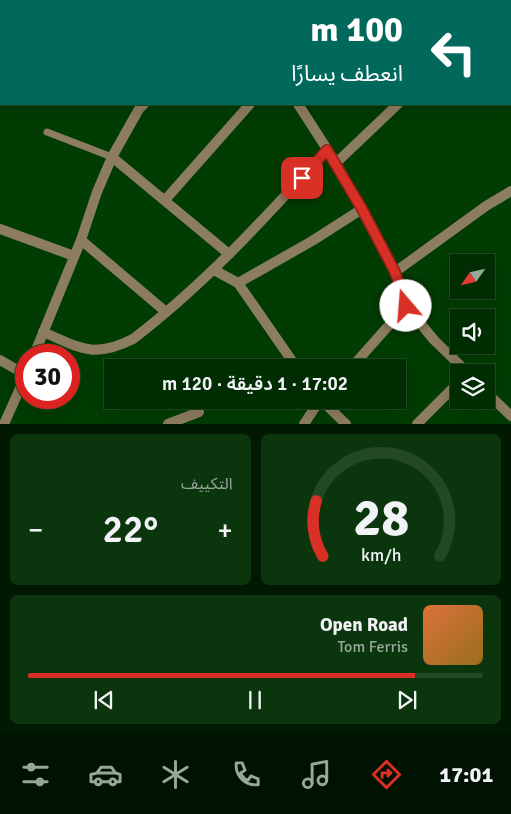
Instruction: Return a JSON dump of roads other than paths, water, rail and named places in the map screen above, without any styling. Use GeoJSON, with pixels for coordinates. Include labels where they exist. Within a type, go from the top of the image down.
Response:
{"type":"FeatureCollection","features":[{"type":"Feature","properties":{"kind":"street"},"geometry":{"type":"LineString","coordinates":[[38,344],[81,240],[97,192],[112,157],[143,105]]}},
{"type":"Feature","properties":{"kind":"street"},"geometry":{"type":"LineString","coordinates":[[165,200],[249,105]]}},
{"type":"Feature","properties":{"kind":"street"},"geometry":{"type":"LineString","coordinates":[[299,105],[336,163],[362,209],[395,272],[406,306],[434,340],[459,364]]}},
{"type":"Feature","properties":{"kind":"street"},"geometry":{"type":"LineString","coordinates":[[336,163],[397,105]]}},
{"type":"Feature","properties":{"kind":"street"},"geometry":{"type":"LineString","coordinates":[[42,332],[83,349],[95,351],[121,345],[133,339],[214,270],[251,233],[327,150]]}},
{"type":"Feature","properties":{"kind":"street"},"geometry":{"type":"LineString","coordinates":[[112,157],[229,254]]}},
{"type":"Feature","properties":{"kind":"street"},"geometry":{"type":"LineString","coordinates":[[395,272],[486,206],[511,191]]}},
{"type":"Feature","properties":{"kind":"street"},"geometry":{"type":"LineString","coordinates":[[238,283],[312,241],[362,209]]}},
{"type":"Feature","properties":{"kind":"street"},"geometry":{"type":"LineString","coordinates":[[0,229],[74,256]]}},
{"type":"Feature","properties":{"kind":"street"},"geometry":{"type":"LineString","coordinates":[[81,240],[166,312]]}},
{"type":"Feature","properties":{"kind":"street"},"geometry":{"type":"LineString","coordinates":[[214,270],[238,283],[292,359]]}},
{"type":"Feature","properties":{"kind":"street"},"geometry":{"type":"LineString","coordinates":[[359,359],[406,306]]}},
{"type":"Feature","properties":{"kind":"street"},"geometry":{"type":"LineString","coordinates":[[0,360],[15,369]]}},
{"type":"Feature","properties":{"kind":"street"},"geometry":{"type":"LineString","coordinates":[[417,424],[450,391]]}},
{"type":"Feature","properties":{"kind":"street"},"geometry":{"type":"LineString","coordinates":[[4,424],[15,400]]}},
{"type":"Feature","properties":{"kind":"street"},"geometry":{"type":"LineString","coordinates":[[495,401],[511,416]]}},
{"type":"Feature","properties":{"kind":"street"},"geometry":{"type":"LineString","coordinates":[[304,424],[315,409]]}},
{"type":"Feature","properties":{"kind":"street"},"geometry":{"type":"LineString","coordinates":[[330,409],[346,424]]}},
{"type":"Feature","properties":{"kind":"street"},"geometry":{"type":"LineString","coordinates":[[168,424],[198,412]]}},
{"type":"Feature","properties":{"kind":"lane"},"geometry":{"type":"LineString","coordinates":[[47,132],[112,157]]}}]}
